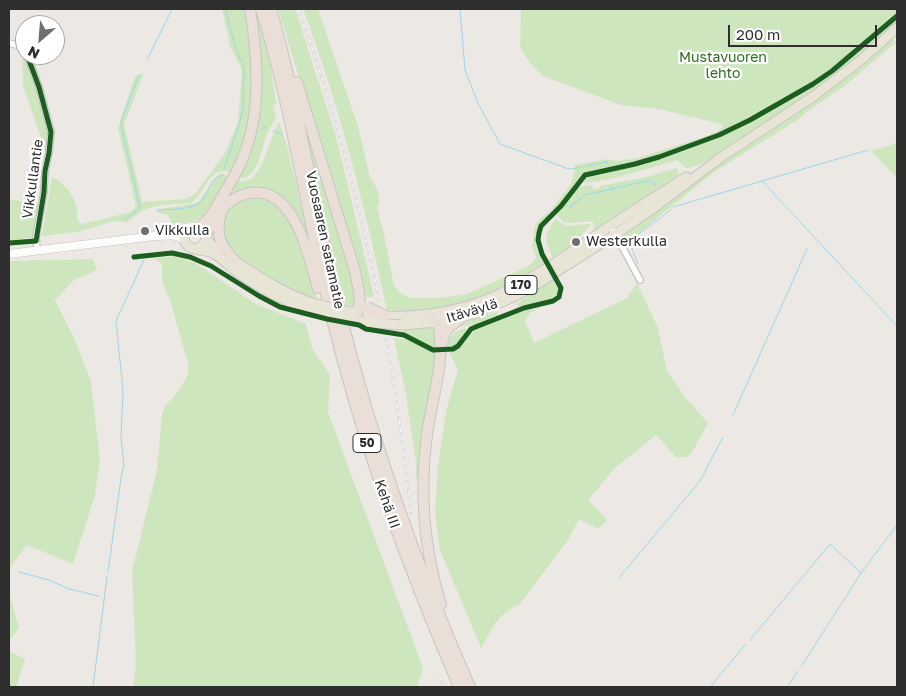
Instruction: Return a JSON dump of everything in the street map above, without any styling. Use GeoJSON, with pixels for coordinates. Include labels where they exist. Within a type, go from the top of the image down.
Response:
{"type":"FeatureCollection","features":[{"type":"Feature","properties":{"kind":"highway"},"geometry":{"type":"LineString","coordinates":[[201,232],[237,170],[251,131],[256,87],[254,33],[250,9]]}},
{"type":"Feature","properties":{"kind":"highway","name":"Vuosaaren satamatie"},"geometry":{"type":"LineString","coordinates":[[261,9],[283,91],[331,316]]}},
{"type":"Feature","properties":{"kind":"highway","name":"Vuosaaren satamatie"},"geometry":{"type":"LineString","coordinates":[[271,9],[295,100],[338,306],[365,403],[406,530],[460,666]]}},
{"type":"Feature","properties":{"kind":"highway"},"geometry":{"type":"LineString","coordinates":[[280,40],[292,68],[366,311]]}},
{"type":"Feature","properties":{"kind":"highway"},"geometry":{"type":"LineString","coordinates":[[201,232],[236,198],[254,193],[270,196],[284,205],[299,230],[321,298],[331,316]]}},
{"type":"Feature","properties":{"kind":"highway"},"geometry":{"type":"LineString","coordinates":[[222,210],[218,226],[219,239],[225,250],[234,260]]}},
{"type":"Feature","properties":{"kind":"highway"},"geometry":{"type":"LineString","coordinates":[[353,315],[366,311],[386,316]]}},
{"type":"Feature","properties":{"kind":"highway"},"geometry":{"type":"LineString","coordinates":[[428,315],[438,322],[441,348],[440,369],[425,450],[422,506],[429,561],[446,619],[459,652],[460,666],[470,687]]}},
{"type":"Feature","properties":{"kind":"highway","name":"Kehä III"},"geometry":{"type":"LineString","coordinates":[[331,316],[348,382],[379,480],[413,575],[459,687]]}},
{"type":"Feature","properties":{"kind":"highway"},"geometry":{"type":"LineString","coordinates":[[441,348],[447,329],[462,317]]}},
{"type":"Feature","properties":{"kind":"main road","name":"Itäväylä"},"geometry":{"type":"LineString","coordinates":[[184,240],[192,249],[199,248],[216,255],[250,281],[280,299],[353,315],[366,311],[401,321],[438,322],[462,317],[490,308],[516,296],[613,230],[686,176],[720,158],[814,96],[861,60],[897,28]]}},
{"type":"Feature","properties":{"kind":"main road","name":"Itäväylä"},"geometry":{"type":"LineString","coordinates":[[386,316],[401,321],[462,308],[506,293],[613,230]]}},
{"type":"Feature","properties":{"kind":"main road"},"geometry":{"type":"LineString","coordinates":[[154,236],[168,231],[201,232]]}},
{"type":"Feature","properties":{"kind":"main road"},"geometry":{"type":"LineString","coordinates":[[184,240],[184,234],[201,232]]}},
{"type":"Feature","properties":{"kind":"main road"},"geometry":{"type":"LineString","coordinates":[[199,248],[203,246],[201,232]]}},
{"type":"Feature","properties":{"kind":"main road","name":"Itäväylä"},"geometry":{"type":"LineString","coordinates":[[201,232],[211,245],[274,287],[316,308]]}},
{"type":"Feature","properties":{"kind":"main road"},"geometry":{"type":"LineString","coordinates":[[9,254],[154,236],[174,236],[184,240]]}},
{"type":"Feature","properties":{"kind":"street","name":"Vikkullantie"},"geometry":{"type":"LineString","coordinates":[[30,65],[39,87],[51,132],[50,153],[45,171],[36,238],[37,251]]}},
{"type":"Feature","properties":{"kind":"street"},"geometry":{"type":"LineString","coordinates":[[613,230],[640,280]]}},
{"type":"Feature","properties":{"kind":"green space"},"geometry":{"type":"Polygon","coordinates":[[[222,9],[247,9],[252,65],[253,93],[249,127],[233,173],[225,171],[213,175],[197,198],[191,203],[160,205],[143,210],[127,222],[114,221],[77,232],[42,236],[52,177],[63,184],[71,194],[76,207],[77,220],[82,224],[131,212],[136,206],[118,128],[135,76],[144,73],[124,124],[142,202],[186,199],[195,194],[225,153],[238,122],[242,69],[231,49],[222,9]]]}},
{"type":"Feature","properties":{"kind":"green space"},"geometry":{"type":"Polygon","coordinates":[[[252,9],[256,9],[270,58],[276,104],[273,106],[276,118],[266,136],[256,167],[252,173],[242,178],[238,176],[251,140],[252,9]]]}},
{"type":"Feature","properties":{"kind":"green space"},"geometry":{"type":"Polygon","coordinates":[[[278,9],[295,9],[336,136],[374,296],[363,298],[314,117],[307,104],[278,9]]]}},
{"type":"Feature","properties":{"kind":"green space","name":"Mustavuoren lehto"},"geometry":{"type":"Polygon","coordinates":[[[303,9],[318,9],[358,126],[370,178],[378,190],[379,202],[377,208],[394,286],[403,295],[412,298],[441,298],[467,294],[527,267],[536,257],[532,246],[535,226],[551,210],[571,184],[575,165],[607,159],[617,161],[638,158],[704,137],[718,131],[723,126],[659,109],[621,105],[543,76],[529,62],[520,47],[521,9],[897,9],[897,12],[862,44],[821,76],[778,103],[735,124],[735,126],[677,150],[652,158],[583,174],[559,206],[539,226],[536,243],[538,252],[546,265],[509,286],[470,303],[442,309],[408,311],[387,310],[351,158],[329,83],[303,9]]]}},
{"type":"Feature","properties":{"kind":"green space"},"geometry":{"type":"Polygon","coordinates":[[[897,18],[897,23],[878,40],[820,86],[704,162],[686,168],[677,160],[600,181],[581,182],[589,175],[641,164],[697,145],[759,117],[788,101],[844,63],[897,18]]]}},
{"type":"Feature","properties":{"kind":"green space"},"geometry":{"type":"Polygon","coordinates":[[[892,39],[897,41],[897,46],[895,43],[847,84],[799,119],[714,172],[625,244],[623,240],[625,233],[720,162],[826,93],[892,39]]]}},
{"type":"Feature","properties":{"kind":"green space"},"geometry":{"type":"Polygon","coordinates":[[[22,65],[27,65],[49,132],[47,156],[23,85],[22,65]]]}},
{"type":"Feature","properties":{"kind":"green space"},"geometry":{"type":"Polygon","coordinates":[[[279,122],[287,145],[313,256],[273,193],[226,199],[236,180],[245,181],[252,178],[258,170],[279,122]]]}},
{"type":"Feature","properties":{"kind":"green space"},"geometry":{"type":"Polygon","coordinates":[[[305,123],[348,262],[354,291],[355,310],[347,308],[324,226],[305,123]]]}},
{"type":"Feature","properties":{"kind":"green space"},"geometry":{"type":"Polygon","coordinates":[[[897,143],[897,178],[871,151],[897,143]]]}},
{"type":"Feature","properties":{"kind":"green space"},"geometry":{"type":"Polygon","coordinates":[[[677,168],[679,174],[664,188],[591,233],[595,226],[592,221],[564,223],[557,215],[578,187],[592,185],[593,190],[600,188],[600,186],[642,178],[677,168]]]}},
{"type":"Feature","properties":{"kind":"green space"},"geometry":{"type":"Polygon","coordinates":[[[222,173],[230,177],[228,182],[202,219],[165,227],[170,223],[168,215],[155,210],[197,203],[214,179],[222,173]]]}},
{"type":"Feature","properties":{"kind":"green space"},"geometry":{"type":"Polygon","coordinates":[[[246,197],[265,198],[276,203],[285,213],[301,242],[318,301],[281,285],[252,269],[230,251],[224,243],[222,226],[225,215],[236,203],[246,197]]]}},
{"type":"Feature","properties":{"kind":"green space"},"geometry":{"type":"Polygon","coordinates":[[[9,199],[40,204],[32,238],[9,240],[9,199]]]}},
{"type":"Feature","properties":{"kind":"green space"},"geometry":{"type":"Polygon","coordinates":[[[555,219],[566,226],[591,225],[569,248],[554,260],[547,244],[547,235],[555,219]]]}},
{"type":"Feature","properties":{"kind":"green space"},"geometry":{"type":"Polygon","coordinates":[[[174,256],[195,263],[256,304],[306,324],[312,348],[330,375],[328,412],[423,668],[417,687],[133,687],[136,663],[132,571],[157,470],[162,415],[165,406],[176,394],[188,373],[188,364],[171,303],[162,281],[162,264],[155,259],[174,256]]]}},
{"type":"Feature","properties":{"kind":"green space"},"geometry":{"type":"Polygon","coordinates":[[[93,259],[97,270],[74,280],[55,300],[75,340],[91,382],[100,461],[95,495],[73,564],[27,545],[9,569],[9,261],[93,259]]]}},
{"type":"Feature","properties":{"kind":"green space"},"geometry":{"type":"Polygon","coordinates":[[[554,278],[559,291],[555,298],[518,307],[516,304],[554,278]]]}},
{"type":"Feature","properties":{"kind":"green space"},"geometry":{"type":"Polygon","coordinates":[[[637,283],[658,328],[667,371],[685,397],[708,423],[695,447],[687,457],[676,457],[656,435],[615,468],[588,500],[607,520],[598,529],[579,519],[568,540],[519,605],[500,617],[481,648],[440,550],[435,513],[438,466],[446,411],[458,370],[449,352],[483,326],[512,314],[538,309],[530,313],[525,321],[534,343],[627,298],[637,283]]]}},
{"type":"Feature","properties":{"kind":"green space"},"geometry":{"type":"Polygon","coordinates":[[[497,312],[498,315],[476,325],[461,326],[454,330],[460,324],[497,312]]]}},
{"type":"Feature","properties":{"kind":"green space"},"geometry":{"type":"Polygon","coordinates":[[[435,325],[437,348],[426,345],[403,333],[402,328],[435,325]]]}},
{"type":"Feature","properties":{"kind":"green space"},"geometry":{"type":"Polygon","coordinates":[[[465,328],[467,330],[457,345],[448,349],[452,335],[465,328]]]}},
{"type":"Feature","properties":{"kind":"green space"},"geometry":{"type":"Polygon","coordinates":[[[394,338],[411,340],[435,353],[437,356],[420,487],[416,476],[416,462],[405,389],[394,338]]]}},
{"type":"Feature","properties":{"kind":"green space"},"geometry":{"type":"Polygon","coordinates":[[[9,592],[19,628],[9,641],[9,592]]]}},
{"type":"Feature","properties":{"kind":"green space"},"geometry":{"type":"Polygon","coordinates":[[[9,651],[25,659],[16,687],[9,687],[9,651]]]}},
{"type":"Feature","properties":{"kind":"waterway"},"geometry":{"type":"LineString","coordinates":[[147,60],[172,9]]}},
{"type":"Feature","properties":{"kind":"waterway"},"geometry":{"type":"LineString","coordinates":[[224,169],[243,108],[244,72],[225,9]]}},
{"type":"Feature","properties":{"kind":"waterway"},"geometry":{"type":"LineString","coordinates":[[460,9],[465,70],[478,103],[500,144],[569,169],[583,167]]}},
{"type":"Feature","properties":{"kind":"waterway"},"geometry":{"type":"LineString","coordinates":[[124,220],[140,208],[121,125],[139,75]]}},
{"type":"Feature","properties":{"kind":"waterway"},"geometry":{"type":"LineString","coordinates":[[262,130],[264,127],[266,128]]}},
{"type":"Feature","properties":{"kind":"waterway"},"geometry":{"type":"LineString","coordinates":[[273,131],[281,134]]}},
{"type":"Feature","properties":{"kind":"waterway"},"geometry":{"type":"LineString","coordinates":[[762,181],[868,150]]}},
{"type":"Feature","properties":{"kind":"waterway"},"geometry":{"type":"LineString","coordinates":[[587,166],[607,162],[608,164]]}},
{"type":"Feature","properties":{"kind":"waterway"},"geometry":{"type":"LineString","coordinates":[[158,210],[184,208],[198,204],[202,201],[214,179],[223,175]]}},
{"type":"Feature","properties":{"kind":"waterway"},"geometry":{"type":"LineString","coordinates":[[612,186],[613,189],[650,180],[656,185]]}},
{"type":"Feature","properties":{"kind":"waterway"},"geometry":{"type":"LineString","coordinates":[[673,207],[762,181],[897,326]]}},
{"type":"Feature","properties":{"kind":"waterway"},"geometry":{"type":"LineString","coordinates":[[570,207],[585,195],[612,189]]}},
{"type":"Feature","properties":{"kind":"waterway"},"geometry":{"type":"LineString","coordinates":[[638,264],[629,241],[672,209]]}},
{"type":"Feature","properties":{"kind":"waterway"},"geometry":{"type":"LineString","coordinates":[[733,415],[807,249]]}},
{"type":"Feature","properties":{"kind":"waterway"},"geometry":{"type":"LineString","coordinates":[[108,572],[124,465],[121,438],[123,391],[116,321],[144,260]]}},
{"type":"Feature","properties":{"kind":"waterway"},"geometry":{"type":"LineString","coordinates":[[618,579],[700,481],[723,437]]}},
{"type":"Feature","properties":{"kind":"waterway"},"geometry":{"type":"LineString","coordinates":[[750,640],[830,544],[861,573],[897,525]]}},
{"type":"Feature","properties":{"kind":"waterway"},"geometry":{"type":"LineString","coordinates":[[19,572],[49,580],[69,589],[99,596]]}},
{"type":"Feature","properties":{"kind":"waterway"},"geometry":{"type":"LineString","coordinates":[[801,667],[861,573]]}},
{"type":"Feature","properties":{"kind":"waterway"},"geometry":{"type":"LineString","coordinates":[[93,687],[107,577]]}},
{"type":"Feature","properties":{"kind":"waterway"},"geometry":{"type":"LineString","coordinates":[[710,687],[746,644]]}},
{"type":"Feature","properties":{"kind":"waterway"},"geometry":{"type":"LineString","coordinates":[[787,687],[798,671]]}},
{"type":"Feature","properties":{"kind":"railway"},"geometry":{"type":"LineString","coordinates":[[298,9],[338,132],[370,257],[394,384],[411,513]]}},
{"type":"Feature","properties":{"kind":"railway"},"geometry":{"type":"LineString","coordinates":[[440,677],[443,687]]}},
{"type":"Feature","properties":{"kind":"cycle path"},"geometry":{"type":"LineString","coordinates":[[134,257],[172,253],[190,257],[211,266],[280,307],[359,325],[366,329],[404,335],[433,350],[453,349],[458,346],[471,329],[524,308],[553,301],[559,297],[561,288],[542,254],[538,240],[539,233],[541,226],[561,206],[585,175],[659,157],[719,135],[750,120],[832,71],[897,16]]}},
{"type":"Feature","properties":{"kind":"cycle path"},"geometry":{"type":"LineString","coordinates":[[9,243],[36,241],[49,153],[51,132],[39,87],[31,65]]}},
{"type":"Feature","properties":{"kind":"place","name":"Vikkulla"},"geometry":{"type":"Point","coordinates":[145,231]}},
{"type":"Feature","properties":{"kind":"place","name":"Westerkulla"},"geometry":{"type":"Point","coordinates":[576,242]}}]}
